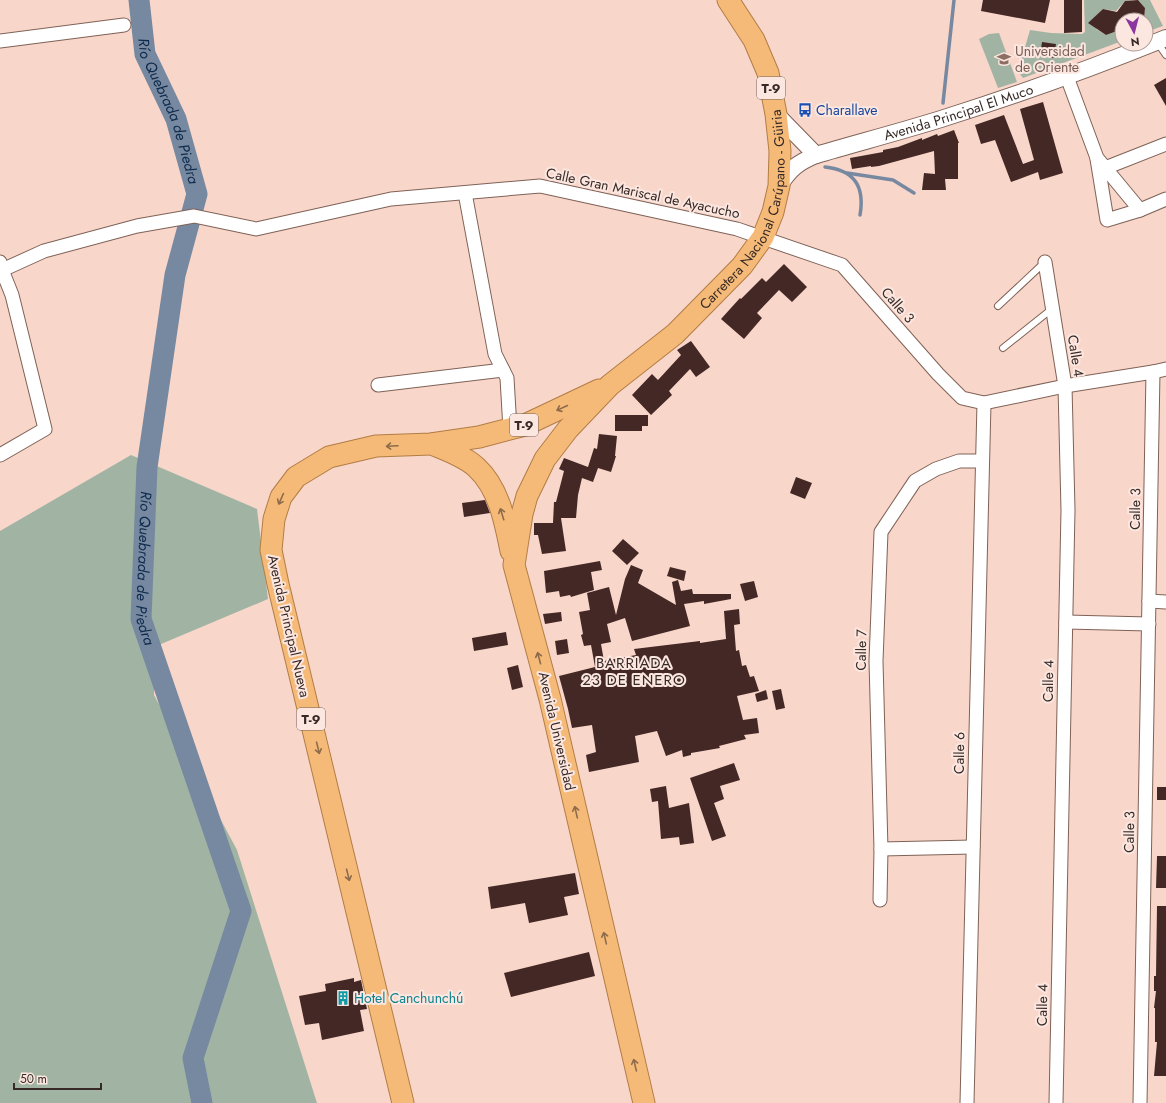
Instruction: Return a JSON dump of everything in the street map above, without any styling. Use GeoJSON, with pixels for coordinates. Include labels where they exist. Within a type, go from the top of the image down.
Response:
{"type":"FeatureCollection","features":[{"type":"Feature","properties":{"kind":"highway","name":"Carretera Nacional Carúpano - Güiria"},"geometry":{"type":"LineString","coordinates":[[610,385],[675,334],[742,266],[764,237],[773,212],[778,186],[780,151],[776,114],[768,73],[754,40],[729,1]]}},
{"type":"Feature","properties":{"kind":"highway","name":"Avenida Principal Nueva"},"geometry":{"type":"LineString","coordinates":[[403,1103],[271,550],[274,519],[281,497],[296,477],[329,456],[376,446],[431,444],[479,437],[525,425],[610,385]]}},
{"type":"Feature","properties":{"kind":"highway","name":"Avenida Universidad"},"geometry":{"type":"LineString","coordinates":[[610,385],[568,429],[545,459],[528,496],[522,514],[514,565],[550,699],[644,1103]]}},
{"type":"Feature","properties":{"kind":"highway","name":"T-9"},"geometry":{"type":"LineString","coordinates":[[431,444],[456,454],[475,466],[485,477],[494,491],[500,506],[506,525],[514,565]]}},
{"type":"Feature","properties":{"kind":"street"},"geometry":{"type":"LineString","coordinates":[[0,41],[124,25]]}},
{"type":"Feature","properties":{"kind":"street","name":"Avenida Principal El Muco"},"geometry":{"type":"LineString","coordinates":[[778,186],[788,172],[800,162],[816,155],[940,120],[1067,77],[1162,40]]}},
{"type":"Feature","properties":{"kind":"street"},"geometry":{"type":"LineString","coordinates":[[1067,77],[1101,163],[1107,220],[1140,210],[1166,199]]}},
{"type":"Feature","properties":{"kind":"street"},"geometry":{"type":"LineString","coordinates":[[776,114],[816,155]]}},
{"type":"Feature","properties":{"kind":"street"},"geometry":{"type":"LineString","coordinates":[[1101,163],[1166,144]]}},
{"type":"Feature","properties":{"kind":"street"},"geometry":{"type":"LineString","coordinates":[[1101,163],[1140,210]]}},
{"type":"Feature","properties":{"kind":"street","name":"Calle Gran Mariscal de Ayacucho"},"geometry":{"type":"LineString","coordinates":[[1,268],[44,251],[137,226],[194,216],[256,229],[391,199],[540,186],[708,222],[764,237]]}},
{"type":"Feature","properties":{"kind":"street"},"geometry":{"type":"LineString","coordinates":[[465,193],[494,354],[507,378],[510,429]]}},
{"type":"Feature","properties":{"kind":"street","name":"Calle 3"},"geometry":{"type":"LineString","coordinates":[[764,237],[842,265],[938,374],[962,398],[984,403],[1065,386],[1160,371],[1149,602],[1140,1103]]}},
{"type":"Feature","properties":{"kind":"street","name":"Calle 4"},"geometry":{"type":"LineString","coordinates":[[1045,262],[1065,386],[1068,510],[1056,1103]]}},
{"type":"Feature","properties":{"kind":"street"},"geometry":{"type":"LineString","coordinates":[[0,455],[45,429],[12,295],[1,268]]}},
{"type":"Feature","properties":{"kind":"street"},"geometry":{"type":"LineString","coordinates":[[378,385],[503,370]]}},
{"type":"Feature","properties":{"kind":"street","name":"Calle 6"},"geometry":{"type":"LineString","coordinates":[[968,1103],[984,403]]}},
{"type":"Feature","properties":{"kind":"street","name":"Calle 7"},"geometry":{"type":"LineString","coordinates":[[880,900],[881,849],[876,661],[881,532],[915,481],[936,469],[959,461],[982,461]]}},
{"type":"Feature","properties":{"kind":"street"},"geometry":{"type":"LineString","coordinates":[[1149,602],[1166,602]]}},
{"type":"Feature","properties":{"kind":"street"},"geometry":{"type":"LineString","coordinates":[[1066,622],[1149,624]]}},
{"type":"Feature","properties":{"kind":"street"},"geometry":{"type":"LineString","coordinates":[[881,849],[973,848]]}},
{"type":"Feature","properties":{"kind":"lane"},"geometry":{"type":"LineString","coordinates":[[1162,40],[1166,55]]}},
{"type":"Feature","properties":{"kind":"lane"},"geometry":{"type":"LineString","coordinates":[[998,306],[1045,262]]}},
{"type":"Feature","properties":{"kind":"lane"},"geometry":{"type":"LineString","coordinates":[[1003,348],[1053,308]]}},
{"type":"Feature","properties":{"kind":"green space"},"geometry":{"type":"Polygon","coordinates":[[[1084,0],[1133,0],[1125,1],[1116,11],[1103,9],[1095,17],[1096,29],[1106,35],[1114,32],[1114,44],[1023,78],[1018,71],[1030,30],[1051,33],[1082,34],[1085,32],[1084,0]]]}},
{"type":"Feature","properties":{"kind":"green space"},"geometry":{"type":"Polygon","coordinates":[[[1138,0],[1150,0],[1163,26],[1154,29],[1154,12],[1145,12],[1145,8],[1138,0]]]}},
{"type":"Feature","properties":{"kind":"green space"},"geometry":{"type":"Polygon","coordinates":[[[999,33],[1017,82],[998,88],[979,39],[989,34],[999,33]]]}},
{"type":"Feature","properties":{"kind":"green space"},"geometry":{"type":"Polygon","coordinates":[[[131,455],[257,509],[268,599],[154,647],[154,695],[237,850],[317,1103],[0,1103],[0,531],[131,455]]]}},
{"type":"Feature","properties":{"kind":"building"},"geometry":{"type":"Polygon","coordinates":[[[983,0],[1050,0],[1045,23],[981,11],[983,0]]]}},
{"type":"Feature","properties":{"kind":"building"},"geometry":{"type":"Polygon","coordinates":[[[1064,0],[1082,0],[1082,32],[1064,33],[1064,0]]]}},
{"type":"Feature","properties":{"kind":"building"},"geometry":{"type":"Polygon","coordinates":[[[1138,0],[1145,8],[1145,12],[1117,12],[1125,1],[1138,0]]]}},
{"type":"Feature","properties":{"kind":"building"},"geometry":{"type":"Polygon","coordinates":[[[1103,9],[1117,12],[1114,12],[1114,32],[1106,35],[1088,23],[1103,9]]]}},
{"type":"Feature","properties":{"kind":"building"},"geometry":{"type":"Polygon","coordinates":[[[1042,42],[1056,44],[1054,58],[1040,56],[1042,42]]]}},
{"type":"Feature","properties":{"kind":"building"},"geometry":{"type":"Polygon","coordinates":[[[1166,78],[1166,106],[1154,85],[1166,78]]]}},
{"type":"Feature","properties":{"kind":"building"},"geometry":{"type":"Polygon","coordinates":[[[1043,102],[1063,173],[1040,180],[1038,172],[1011,182],[995,140],[981,144],[975,125],[1004,115],[1023,164],[1034,160],[1020,109],[1043,102]]]}},
{"type":"Feature","properties":{"kind":"building"},"geometry":{"type":"Polygon","coordinates":[[[954,130],[959,143],[958,179],[945,179],[946,190],[922,190],[924,173],[935,174],[934,151],[879,166],[852,169],[850,158],[883,152],[883,150],[898,147],[922,138],[922,140],[937,134],[938,136],[954,130]]]}},
{"type":"Feature","properties":{"kind":"building"},"geometry":{"type":"Polygon","coordinates":[[[784,264],[807,287],[792,302],[779,290],[757,313],[762,318],[744,339],[721,319],[740,298],[741,299],[762,278],[766,282],[784,264]]]}},
{"type":"Feature","properties":{"kind":"building"},"geometry":{"type":"Polygon","coordinates":[[[691,341],[710,367],[696,377],[690,369],[669,391],[672,395],[651,415],[632,395],[652,374],[658,380],[681,355],[677,350],[691,341]]]}},
{"type":"Feature","properties":{"kind":"building"},"geometry":{"type":"Polygon","coordinates":[[[615,415],[648,415],[648,426],[642,426],[642,431],[615,431],[615,415]]]}},
{"type":"Feature","properties":{"kind":"building"},"geometry":{"type":"Polygon","coordinates":[[[599,434],[617,436],[616,456],[611,472],[598,468],[593,482],[582,478],[578,495],[576,518],[561,518],[566,551],[542,554],[538,535],[534,535],[534,523],[553,523],[554,502],[556,502],[564,471],[559,469],[564,458],[588,467],[594,448],[597,449],[599,434]]]}},
{"type":"Feature","properties":{"kind":"building"},"geometry":{"type":"Polygon","coordinates":[[[796,477],[812,483],[805,499],[790,493],[796,477]]]}},
{"type":"Feature","properties":{"kind":"building"},"geometry":{"type":"Polygon","coordinates":[[[485,500],[490,513],[464,517],[462,503],[485,500]]]}},
{"type":"Feature","properties":{"kind":"building"},"geometry":{"type":"Polygon","coordinates":[[[623,539],[639,553],[627,565],[612,551],[623,539]]]}},
{"type":"Feature","properties":{"kind":"building"},"geometry":{"type":"Polygon","coordinates":[[[600,561],[602,570],[591,572],[594,590],[571,597],[570,595],[560,597],[559,591],[546,593],[544,571],[600,561]]]}},
{"type":"Feature","properties":{"kind":"building"},"geometry":{"type":"Polygon","coordinates":[[[631,565],[643,570],[638,583],[676,605],[672,582],[678,580],[681,591],[692,589],[693,594],[731,594],[731,599],[704,604],[704,601],[684,604],[690,626],[632,641],[625,618],[607,624],[611,642],[601,644],[604,661],[636,655],[634,649],[726,639],[724,611],[739,609],[740,624],[734,625],[736,651],[739,650],[742,666],[746,665],[750,677],[754,676],[759,691],[737,696],[743,720],[757,718],[759,733],[744,735],[746,739],[719,746],[720,748],[691,753],[691,755],[683,757],[682,750],[666,756],[657,731],[635,736],[639,762],[589,772],[586,755],[596,752],[592,725],[572,728],[559,676],[595,667],[591,645],[584,646],[581,635],[583,634],[579,612],[590,610],[587,593],[609,587],[616,615],[625,579],[631,565]]]}},
{"type":"Feature","properties":{"kind":"building"},"geometry":{"type":"Polygon","coordinates":[[[670,567],[686,571],[684,581],[667,576],[670,567]]]}},
{"type":"Feature","properties":{"kind":"building"},"geometry":{"type":"Polygon","coordinates":[[[754,581],[758,597],[745,601],[740,584],[754,581]]]}},
{"type":"Feature","properties":{"kind":"building"},"geometry":{"type":"Polygon","coordinates":[[[561,612],[562,621],[545,624],[543,614],[561,612]]]}},
{"type":"Feature","properties":{"kind":"building"},"geometry":{"type":"Polygon","coordinates":[[[506,632],[508,645],[474,651],[472,638],[506,632]]]}},
{"type":"Feature","properties":{"kind":"building"},"geometry":{"type":"Polygon","coordinates":[[[567,639],[569,653],[557,655],[555,641],[567,639]]]}},
{"type":"Feature","properties":{"kind":"building"},"geometry":{"type":"Polygon","coordinates":[[[518,665],[523,687],[512,690],[507,668],[518,665]]]}},
{"type":"Feature","properties":{"kind":"building"},"geometry":{"type":"Polygon","coordinates":[[[781,689],[785,708],[776,710],[772,691],[781,689]]]}},
{"type":"Feature","properties":{"kind":"building"},"geometry":{"type":"Polygon","coordinates":[[[766,690],[768,699],[757,702],[755,694],[766,690]]]}},
{"type":"Feature","properties":{"kind":"building"},"geometry":{"type":"Polygon","coordinates":[[[734,763],[740,780],[720,786],[724,799],[714,803],[726,836],[712,841],[690,778],[734,763]]]}},
{"type":"Feature","properties":{"kind":"building"},"geometry":{"type":"Polygon","coordinates":[[[666,786],[669,808],[689,803],[694,843],[680,845],[679,837],[661,839],[658,801],[652,802],[650,789],[666,786]]]}},
{"type":"Feature","properties":{"kind":"building"},"geometry":{"type":"Polygon","coordinates":[[[1157,787],[1166,787],[1166,800],[1157,800],[1157,787]]]}},
{"type":"Feature","properties":{"kind":"building"},"geometry":{"type":"Polygon","coordinates":[[[1157,856],[1166,856],[1166,888],[1156,888],[1157,856]]]}},
{"type":"Feature","properties":{"kind":"building"},"geometry":{"type":"Polygon","coordinates":[[[575,873],[579,894],[564,897],[568,915],[529,923],[525,903],[491,909],[488,887],[575,873]]]}},
{"type":"Feature","properties":{"kind":"building"},"geometry":{"type":"Polygon","coordinates":[[[1157,906],[1166,906],[1166,1076],[1154,1076],[1157,1042],[1155,1042],[1154,1008],[1156,991],[1154,991],[1154,976],[1156,976],[1157,906]]]}},
{"type":"Feature","properties":{"kind":"building"},"geometry":{"type":"Polygon","coordinates":[[[589,952],[595,976],[511,997],[504,973],[589,952]]]}},
{"type":"Feature","properties":{"kind":"building"},"geometry":{"type":"Polygon","coordinates":[[[354,978],[354,982],[361,980],[367,1009],[360,1010],[364,1031],[322,1040],[319,1023],[305,1025],[299,996],[326,991],[325,984],[354,978]]]}},
{"type":"Feature","properties":{"kind":"waterway","name":"Río Quebrada de Piedra"},"geometry":{"type":"LineString","coordinates":[[139,0],[145,54],[176,119],[197,194],[175,275],[147,467],[141,619],[241,911],[193,1058],[202,1103]]}},
{"type":"Feature","properties":{"kind":"waterway"},"geometry":{"type":"LineString","coordinates":[[943,103],[954,0]]}},
{"type":"Feature","properties":{"kind":"waterway"},"geometry":{"type":"LineString","coordinates":[[825,167],[843,172],[855,181],[861,196],[860,215]]}},
{"type":"Feature","properties":{"kind":"waterway"},"geometry":{"type":"LineString","coordinates":[[847,173],[893,180],[914,193]]}},
{"type":"Feature","properties":{"kind":"place","name":"Universidad de Oriente"},"geometry":{"type":"Point","coordinates":[1004,59]}},
{"type":"Feature","properties":{"kind":"place","name":"Charallave"},"geometry":{"type":"Point","coordinates":[805,110]}},
{"type":"Feature","properties":{"kind":"place","name":"Hotel Canchunchú"},"geometry":{"type":"Point","coordinates":[343,998]}},
{"type":"Feature","properties":{"kind":"district","name":"BARRIADA 23 DE ENERO"},"geometry":{"type":"Point","coordinates":[634,672]}}]}
